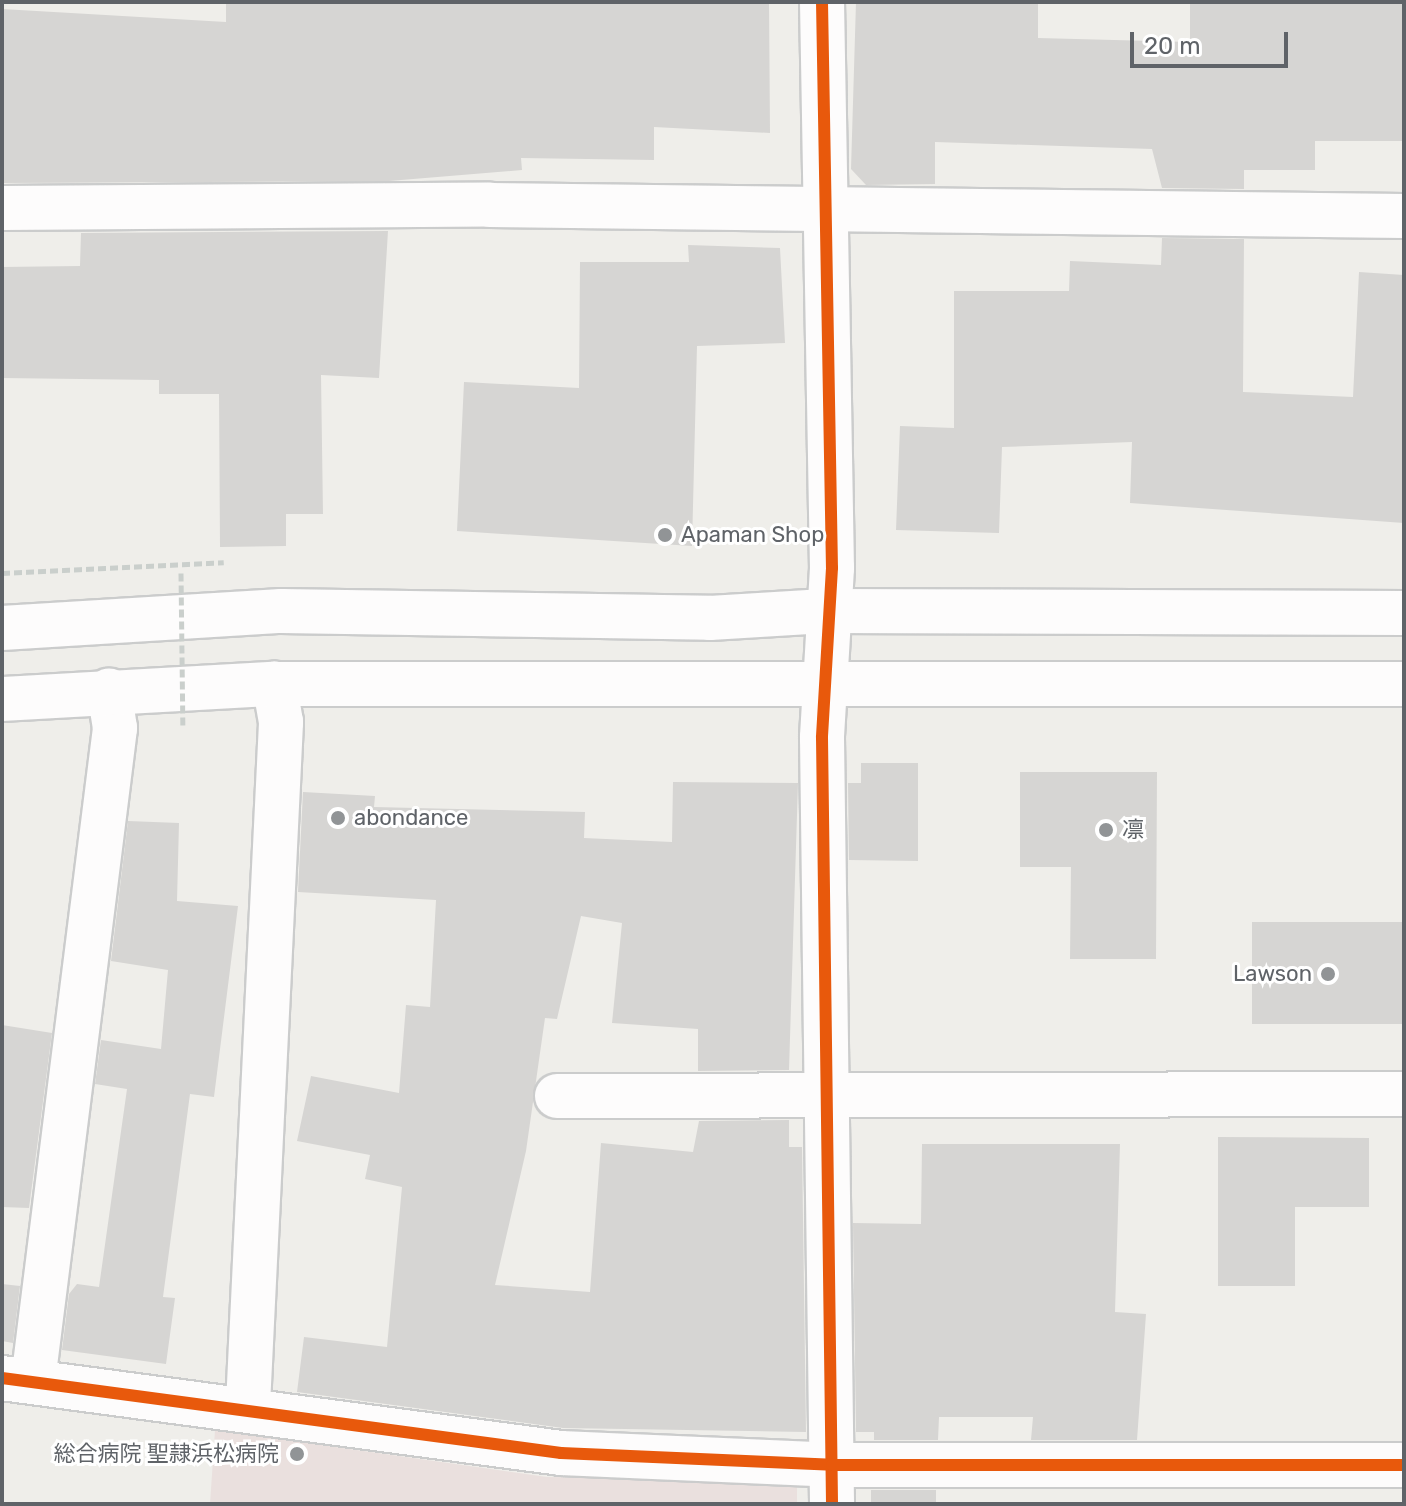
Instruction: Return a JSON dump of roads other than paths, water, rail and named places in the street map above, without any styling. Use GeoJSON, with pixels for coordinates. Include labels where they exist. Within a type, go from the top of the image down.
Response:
{"type":"FeatureCollection","features":[{"type":"Feature","properties":{"kind":"street"},"geometry":{"type":"LineString","coordinates":[[822,2],[823,212],[832,568],[825,611],[823,686],[832,1484]]}},
{"type":"Feature","properties":{"kind":"street"},"geometry":{"type":"LineString","coordinates":[[2,208],[490,205],[823,212],[1404,216]]}},
{"type":"Feature","properties":{"kind":"street"},"geometry":{"type":"LineString","coordinates":[[2,628],[281,611],[710,618],[825,611],[1404,613]]}},
{"type":"Feature","properties":{"kind":"street"},"geometry":{"type":"LineString","coordinates":[[248,1405],[281,722],[274,684]]}},
{"type":"Feature","properties":{"kind":"street"},"geometry":{"type":"LineString","coordinates":[[2,699],[109,690],[274,684],[1404,684]]}},
{"type":"Feature","properties":{"kind":"street"},"geometry":{"type":"LineString","coordinates":[[109,690],[115,728],[18,1380],[248,1405],[561,1453],[832,1484],[1404,1465]]}},
{"type":"Feature","properties":{"kind":"street"},"geometry":{"type":"LineString","coordinates":[[557,1096],[827,1098],[1404,1094]]}},
{"type":"Feature","properties":{"kind":"place","name":"Apaman Shop"},"geometry":{"type":"Point","coordinates":[665,535]}},
{"type":"Feature","properties":{"kind":"place","name":"abondance"},"geometry":{"type":"Point","coordinates":[338,818]}},
{"type":"Feature","properties":{"kind":"place","name":"凛"},"geometry":{"type":"Point","coordinates":[1106,830]}},
{"type":"Feature","properties":{"kind":"place","name":"Lawson"},"geometry":{"type":"Point","coordinates":[1328,974]}},
{"type":"Feature","properties":{"kind":"place","name":"総合病院 聖隷浜松病院"},"geometry":{"type":"Point","coordinates":[297,1454]}}]}
